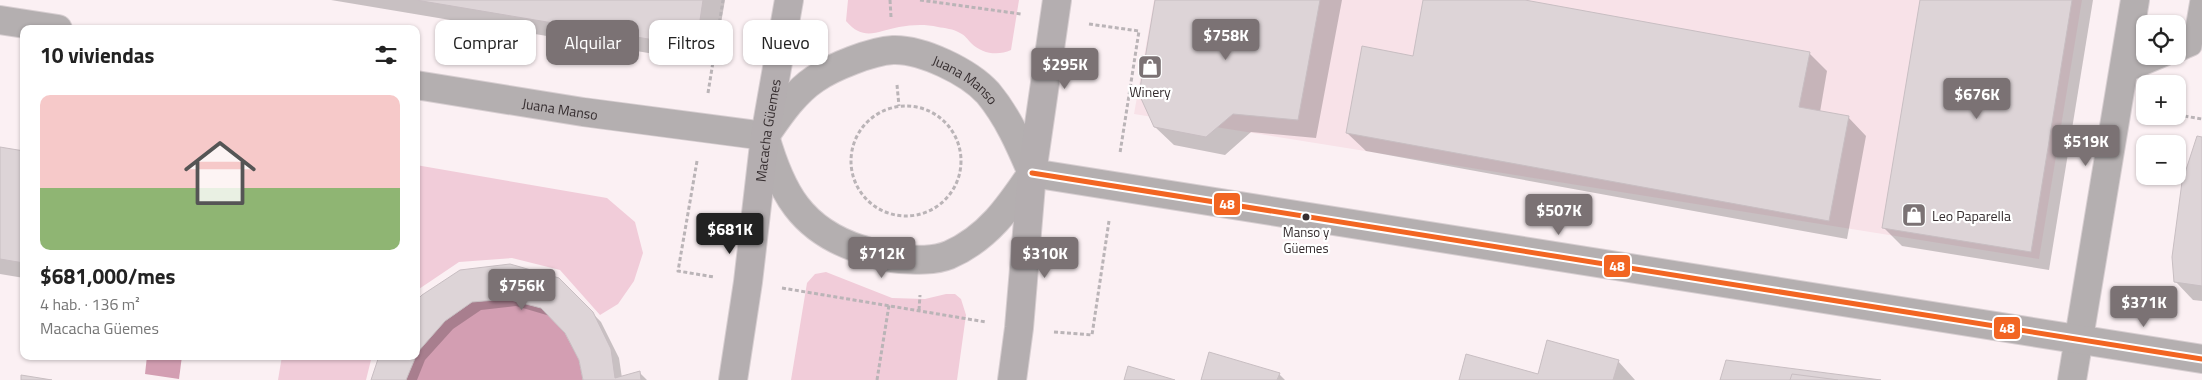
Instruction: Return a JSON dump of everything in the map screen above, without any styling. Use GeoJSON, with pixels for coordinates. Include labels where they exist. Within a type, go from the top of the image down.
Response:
{"type":"FeatureCollection","features":[{"type":"Feature","properties":{"kind":"main road","name":"Macacha Güemes"},"geometry":{"type":"LineString","coordinates":[[733,380],[748,282],[765,136],[788,0]]}},
{"type":"Feature","properties":{"kind":"main road"},"geometry":{"type":"LineString","coordinates":[[1012,380],[1019,328],[1032,173],[1056,9]]}},
{"type":"Feature","properties":{"kind":"street"},"geometry":{"type":"LineString","coordinates":[[2072,380],[2135,0]]}},
{"type":"Feature","properties":{"kind":"street"},"geometry":{"type":"LineString","coordinates":[[0,20],[32,25]]}},
{"type":"Feature","properties":{"kind":"street","name":"Juana Manso"},"geometry":{"type":"LineString","coordinates":[[420,86],[582,112],[765,136],[783,111],[814,79],[837,66],[893,50],[922,56],[969,77],[988,93],[1017,138],[1032,173]]}},
{"type":"Feature","properties":{"kind":"street"},"geometry":{"type":"LineString","coordinates":[[765,136],[775,170],[790,198],[807,220],[826,235],[886,258],[922,260],[948,256],[976,240],[999,220],[1032,173],[2202,359]]}},
{"type":"Feature","properties":{"kind":"lane"},"geometry":{"type":"LineString","coordinates":[[2186,49],[2192,46],[2200,0]]}},
{"type":"Feature","properties":{"kind":"lane"},"geometry":{"type":"LineString","coordinates":[[2123,74],[2144,65]]}},
{"type":"Feature","properties":{"kind":"path"},"geometry":{"type":"LineString","coordinates":[[920,0],[1056,9],[1139,31]]}},
{"type":"Feature","properties":{"kind":"path"},"geometry":{"type":"LineString","coordinates":[[899,106],[917,107],[934,113],[947,124],[957,140],[961,157],[959,175],[952,191],[941,204],[925,213],[906,217],[888,214],[872,206],[859,191],[852,174],[850,156],[856,138],[866,122],[881,111],[899,106]]}},
{"type":"Feature","properties":{"kind":"path"},"geometry":{"type":"LineString","coordinates":[[2186,116],[2202,119]]}},
{"type":"Feature","properties":{"kind":"path"},"geometry":{"type":"LineString","coordinates":[[748,282],[1019,328]]}},
{"type":"Feature","properties":{"kind":"path"},"geometry":{"type":"LineString","coordinates":[[877,380],[888,305]]}},
{"type":"Feature","properties":{"kind":"shaded area"},"geometry":{"type":"Polygon","coordinates":[[[848,0],[1019,0],[1011,50],[1001,53],[990,53],[975,47],[958,32],[933,26],[899,27],[871,33],[859,31],[846,21],[848,0]]]}},
{"type":"Feature","properties":{"kind":"shaded area"},"geometry":{"type":"Polygon","coordinates":[[[1154,0],[2082,0],[2039,259],[1134,114],[1154,0]]]}},
{"type":"Feature","properties":{"kind":"shaded area"},"geometry":{"type":"Polygon","coordinates":[[[420,166],[607,198],[635,222],[643,253],[634,281],[618,304],[600,315],[560,270],[512,258],[459,262],[420,288],[420,166]]]}},
{"type":"Feature","properties":{"kind":"shaded area"},"geometry":{"type":"Polygon","coordinates":[[[826,272],[892,298],[925,299],[955,294],[961,299],[966,315],[957,380],[791,380],[807,283],[815,274],[826,272]]]}},
{"type":"Feature","properties":{"kind":"shaded area"},"geometry":{"type":"Polygon","coordinates":[[[507,299],[541,308],[565,333],[579,360],[583,380],[406,380],[414,360],[420,360],[420,349],[445,321],[472,302],[507,299]]]}},
{"type":"Feature","properties":{"kind":"shaded area"},"geometry":{"type":"Polygon","coordinates":[[[147,360],[181,360],[179,379],[145,374],[147,360]]]}},
{"type":"Feature","properties":{"kind":"shaded area"},"geometry":{"type":"Polygon","coordinates":[[[281,360],[371,360],[366,380],[278,380],[281,360]]]}},
{"type":"Feature","properties":{"kind":"building"},"geometry":{"type":"Polygon","coordinates":[[[416,0],[703,0],[700,20],[649,20],[649,39],[639,37],[639,20],[546,20],[546,22],[416,0]]]}},
{"type":"Feature","properties":{"kind":"building"},"geometry":{"type":"Polygon","coordinates":[[[1155,0],[1320,0],[1298,120],[1233,114],[1206,137],[1154,127],[1139,94],[1155,0]]]}},
{"type":"Feature","properties":{"kind":"building"},"geometry":{"type":"Polygon","coordinates":[[[1423,0],[1525,0],[1810,52],[1799,107],[1849,116],[1829,221],[1346,133],[1362,46],[1413,56],[1423,0]]]}},
{"type":"Feature","properties":{"kind":"building"},"geometry":{"type":"Polygon","coordinates":[[[1920,0],[2072,0],[2031,252],[1882,228],[1920,0]]]}},
{"type":"Feature","properties":{"kind":"building"},"geometry":{"type":"Polygon","coordinates":[[[2197,136],[2202,137],[2202,286],[2174,282],[2172,257],[2182,185],[2186,185],[2186,170],[2197,136]]]}},
{"type":"Feature","properties":{"kind":"building"},"geometry":{"type":"Polygon","coordinates":[[[0,147],[20,150],[20,262],[0,259],[0,147]]]}},
{"type":"Feature","properties":{"kind":"building"},"geometry":{"type":"Polygon","coordinates":[[[510,264],[559,278],[593,312],[611,349],[615,378],[640,371],[641,380],[583,380],[579,360],[565,333],[541,308],[507,299],[472,302],[445,321],[420,349],[420,297],[460,270],[510,264]]]}},
{"type":"Feature","properties":{"kind":"building"},"geometry":{"type":"Polygon","coordinates":[[[1547,340],[1619,360],[1613,380],[1459,380],[1466,354],[1538,374],[1547,340]]]}},
{"type":"Feature","properties":{"kind":"building"},"geometry":{"type":"Polygon","coordinates":[[[1209,352],[1280,373],[1277,380],[1201,380],[1209,352]]]}},
{"type":"Feature","properties":{"kind":"building"},"geometry":{"type":"Polygon","coordinates":[[[378,360],[414,360],[406,380],[371,380],[378,360]]]}},
{"type":"Feature","properties":{"kind":"building"},"geometry":{"type":"Polygon","coordinates":[[[1726,360],[1881,380],[1720,380],[1726,360]]]}},
{"type":"Feature","properties":{"kind":"building"},"geometry":{"type":"Polygon","coordinates":[[[1128,366],[1175,380],[1124,380],[1128,366]]]}},
{"type":"Feature","properties":{"kind":"building"},"geometry":{"type":"Polygon","coordinates":[[[1792,374],[1831,379],[1838,380],[1790,380],[1792,374]]]}},
{"type":"Feature","properties":{"kind":"building"},"geometry":{"type":"Polygon","coordinates":[[[21,375],[52,380],[21,380],[21,375]]]}},
{"type":"Feature","properties":{"kind":"transit line","name":"48"},"geometry":{"type":"LineString","coordinates":[[1032,173],[2202,359]]}},
{"type":"Feature","properties":{"kind":"place","name":"Winery"},"geometry":{"type":"Point","coordinates":[1150,67]}},
{"type":"Feature","properties":{"kind":"place","name":"Leo Paparella"},"geometry":{"type":"Point","coordinates":[1914,215]}},
{"type":"Feature","properties":{"kind":"place","name":"Manso y Güemes"},"geometry":{"type":"Point","coordinates":[1306,217]}}]}
